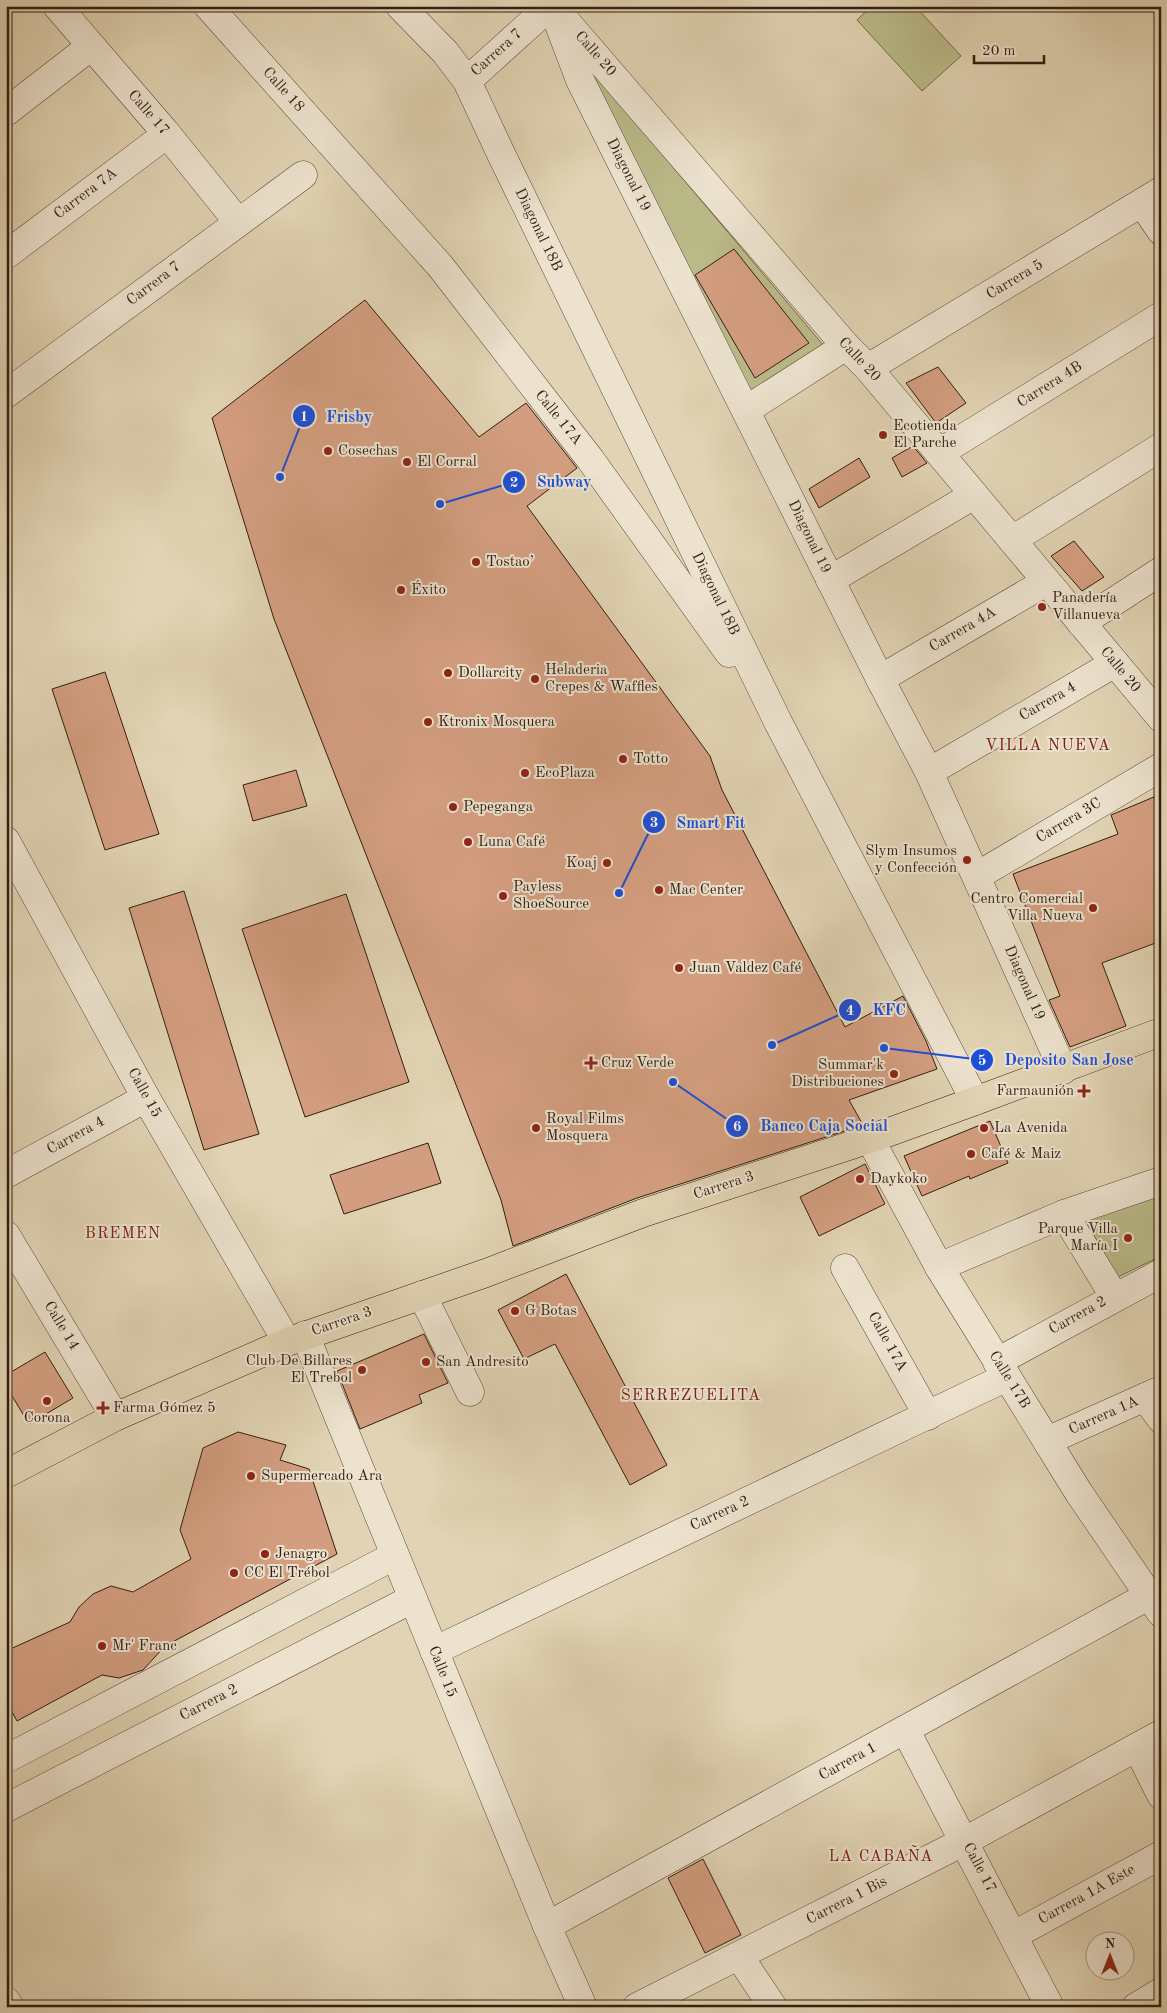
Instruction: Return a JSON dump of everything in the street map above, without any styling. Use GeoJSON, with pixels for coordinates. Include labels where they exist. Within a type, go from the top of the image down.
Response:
{"type":"FeatureCollection","features":[{"type":"Feature","properties":{"kind":"main road","name":"Carrera 3"},"geometry":{"type":"LineString","coordinates":[[6,1474],[115,1417],[296,1339],[422,1295],[643,1213],[870,1138],[1063,1070],[1161,1032]]}},
{"type":"Feature","properties":{"kind":"street","name":"Calle 17"},"geometry":{"type":"LineString","coordinates":[[57,6],[90,47],[167,134],[238,222]]}},
{"type":"Feature","properties":{"kind":"street","name":"Calle 18"},"geometry":{"type":"LineString","coordinates":[[208,6],[359,175]]}},
{"type":"Feature","properties":{"kind":"street"},"geometry":{"type":"LineString","coordinates":[[400,6],[445,52],[467,80]]}},
{"type":"Feature","properties":{"kind":"street","name":"Carrera 7"},"geometry":{"type":"LineString","coordinates":[[467,80],[552,6]]}},
{"type":"Feature","properties":{"kind":"street","name":"Calle 20"},"geometry":{"type":"LineString","coordinates":[[552,6],[846,346],[868,368],[1115,663],[1157,706]]}},
{"type":"Feature","properties":{"kind":"street","name":"Diagonal 19"},"geometry":{"type":"LineString","coordinates":[[552,6],[580,80],[830,580],[929,772],[1063,1070]]}},
{"type":"Feature","properties":{"kind":"street"},"geometry":{"type":"LineString","coordinates":[[7,111],[90,47]]}},
{"type":"Feature","properties":{"kind":"street","name":"Diagonal 18B"},"geometry":{"type":"LineString","coordinates":[[467,80],[507,167],[778,722],[975,1101]]}},
{"type":"Feature","properties":{"kind":"street","name":"Carrera 7A"},"geometry":{"type":"LineString","coordinates":[[6,255],[167,134]]}},
{"type":"Feature","properties":{"kind":"street","name":"Carrera 7"},"geometry":{"type":"LineString","coordinates":[[6,394],[303,175]]}},
{"type":"Feature","properties":{"kind":"street","name":"Calle 17A"},"geometry":{"type":"LineString","coordinates":[[359,175],[441,267],[590,459],[778,722]]}},
{"type":"Feature","properties":{"kind":"street"},"geometry":{"type":"LineString","coordinates":[[1152,197],[1161,230]]}},
{"type":"Feature","properties":{"kind":"street","name":"Carrera 5"},"geometry":{"type":"LineString","coordinates":[[868,368],[1152,197]]}},
{"type":"Feature","properties":{"kind":"street","name":"Carrera 4B"},"geometry":{"type":"LineString","coordinates":[[939,454],[1161,316]]}},
{"type":"Feature","properties":{"kind":"street"},"geometry":{"type":"LineString","coordinates":[[746,410],[846,346]]}},
{"type":"Feature","properties":{"kind":"street"},"geometry":{"type":"LineString","coordinates":[[1012,540],[1161,447]]}},
{"type":"Feature","properties":{"kind":"street"},"geometry":{"type":"LineString","coordinates":[[830,580],[974,495]]}},
{"type":"Feature","properties":{"kind":"street"},"geometry":{"type":"LineString","coordinates":[[1081,622],[1161,571]]}},
{"type":"Feature","properties":{"kind":"street","name":"Carrera 4A"},"geometry":{"type":"LineString","coordinates":[[880,679],[1046,582]]}},
{"type":"Feature","properties":{"kind":"street","name":"Carrera 4"},"geometry":{"type":"LineString","coordinates":[[929,772],[1115,663]]}},
{"type":"Feature","properties":{"kind":"street","name":"Carrera 3C"},"geometry":{"type":"LineString","coordinates":[[977,876],[1161,767]]}},
{"type":"Feature","properties":{"kind":"street","name":"Calle 15"},"geometry":{"type":"LineString","coordinates":[[6,841],[16,882],[146,1098],[296,1339],[394,1556],[546,1926],[583,2007]]}},
{"type":"Feature","properties":{"kind":"street","name":"Carrera 4"},"geometry":{"type":"LineString","coordinates":[[6,1174],[146,1098]]}},
{"type":"Feature","properties":{"kind":"street","name":"Calle 17B"},"geometry":{"type":"LineString","coordinates":[[870,1138],[938,1267],[1047,1442],[1154,1605]]}},
{"type":"Feature","properties":{"kind":"street"},"geometry":{"type":"LineString","coordinates":[[938,1267],[1064,1214],[1161,1181]]}},
{"type":"Feature","properties":{"kind":"street"},"geometry":{"type":"LineString","coordinates":[[1064,1214],[1114,1296]]}},
{"type":"Feature","properties":{"kind":"street","name":"Calle 14"},"geometry":{"type":"LineString","coordinates":[[6,1235],[115,1417]]}},
{"type":"Feature","properties":{"kind":"street","name":"Calle 17A"},"geometry":{"type":"LineString","coordinates":[[845,1268],[928,1416]]}},
{"type":"Feature","properties":{"kind":"street","name":"Carrera 2"},"geometry":{"type":"LineString","coordinates":[[434,1651],[928,1416],[1114,1296],[1161,1273]]}},
{"type":"Feature","properties":{"kind":"street"},"geometry":{"type":"LineString","coordinates":[[422,1295],[470,1392]]}},
{"type":"Feature","properties":{"kind":"street"},"geometry":{"type":"LineString","coordinates":[[1153,1393],[1161,1418]]}},
{"type":"Feature","properties":{"kind":"street","name":"Carrera 1A"},"geometry":{"type":"LineString","coordinates":[[1047,1442],[1153,1393]]}},
{"type":"Feature","properties":{"kind":"street"},"geometry":{"type":"LineString","coordinates":[[6,1759],[394,1556]]}},
{"type":"Feature","properties":{"kind":"street","name":"Carrera 2"},"geometry":{"type":"LineString","coordinates":[[6,1808],[412,1599]]}},
{"type":"Feature","properties":{"kind":"street","name":"Carrera 1"},"geometry":{"type":"LineString","coordinates":[[546,1926],[906,1731],[1154,1605]]}},
{"type":"Feature","properties":{"kind":"street","name":"Calle 17"},"geometry":{"type":"LineString","coordinates":[[906,1731],[1050,2007]]}},
{"type":"Feature","properties":{"kind":"street","name":"Carrera 1 Bis"},"geometry":{"type":"LineString","coordinates":[[637,2007],[965,1841],[1161,1734]]}},
{"type":"Feature","properties":{"kind":"street"},"geometry":{"type":"LineString","coordinates":[[1137,1747],[1161,1795]]}},
{"type":"Feature","properties":{"kind":"street","name":"Carrera 1A Este"},"geometry":{"type":"LineString","coordinates":[[1014,1935],[1161,1855]]}},
{"type":"Feature","properties":{"kind":"street"},"geometry":{"type":"LineString","coordinates":[[739,1956],[773,2007]]}},
{"type":"Feature","properties":{"kind":"street"},"geometry":{"type":"LineString","coordinates":[[1136,2007],[1161,1992]]}},
{"type":"Feature","properties":{"kind":"street"},"geometry":{"type":"LineString","coordinates":[[6,2001],[10,2007]]}},
{"type":"Feature","properties":{"kind":"green space"},"geometry":{"type":"Polygon","coordinates":[[[872,6],[915,6],[961,56],[922,91],[857,20],[872,6]]]}},
{"type":"Feature","properties":{"kind":"green space"},"geometry":{"type":"Polygon","coordinates":[[[597,77],[824,346],[751,392],[592,80],[597,77]]]}},
{"type":"Feature","properties":{"kind":"green space","name":"Parque Villa María I"},"geometry":{"type":"Polygon","coordinates":[[[1161,1194],[1161,1256],[1118,1277],[1084,1219],[1161,1194]]]}},
{"type":"Feature","properties":{"kind":"building"},"geometry":{"type":"Polygon","coordinates":[[[734,249],[809,343],[755,378],[695,275],[734,249]]]}},
{"type":"Feature","properties":{"kind":"building","name":"EcoPlaza"},"geometry":{"type":"Polygon","coordinates":[[[365,300],[479,437],[526,403],[577,468],[527,506],[710,756],[722,790],[845,1027],[903,996],[926,1041],[937,1069],[849,1100],[863,1125],[637,1198],[513,1246],[501,1200],[274,619],[212,418],[365,300]]]}},
{"type":"Feature","properties":{"kind":"building"},"geometry":{"type":"Polygon","coordinates":[[[938,367],[966,403],[936,423],[906,383],[938,367]]]}},
{"type":"Feature","properties":{"kind":"building"},"geometry":{"type":"Polygon","coordinates":[[[913,446],[927,463],[902,477],[892,458],[913,446]]]}},
{"type":"Feature","properties":{"kind":"building"},"geometry":{"type":"Polygon","coordinates":[[[859,458],[870,477],[819,508],[809,489],[859,458]]]}},
{"type":"Feature","properties":{"kind":"building"},"geometry":{"type":"Polygon","coordinates":[[[1074,541],[1104,577],[1082,591],[1051,556],[1074,541]]]}},
{"type":"Feature","properties":{"kind":"building"},"geometry":{"type":"Polygon","coordinates":[[[105,672],[159,834],[105,850],[52,689],[105,672]]]}},
{"type":"Feature","properties":{"kind":"building"},"geometry":{"type":"Polygon","coordinates":[[[296,770],[307,806],[253,821],[243,785],[296,770]]]}},
{"type":"Feature","properties":{"kind":"building","name":"Centro Comercial Villa Nueva"},"geometry":{"type":"Polygon","coordinates":[[[1161,794],[1161,941],[1102,963],[1126,1026],[1070,1047],[1049,1000],[1060,996],[1013,874],[1118,834],[1111,815],[1161,794]]]}},
{"type":"Feature","properties":{"kind":"building"},"geometry":{"type":"Polygon","coordinates":[[[184,891],[259,1134],[204,1150],[129,908],[184,891]]]}},
{"type":"Feature","properties":{"kind":"building"},"geometry":{"type":"Polygon","coordinates":[[[346,894],[409,1082],[305,1117],[242,929],[346,894]]]}},
{"type":"Feature","properties":{"kind":"building"},"geometry":{"type":"Polygon","coordinates":[[[990,1121],[1008,1163],[970,1179],[969,1176],[922,1196],[904,1156],[990,1121]]]}},
{"type":"Feature","properties":{"kind":"building"},"geometry":{"type":"Polygon","coordinates":[[[428,1143],[441,1183],[344,1214],[330,1175],[428,1143]]]}},
{"type":"Feature","properties":{"kind":"building"},"geometry":{"type":"Polygon","coordinates":[[[865,1164],[885,1204],[819,1236],[800,1197],[865,1164]]]}},
{"type":"Feature","properties":{"kind":"building"},"geometry":{"type":"Polygon","coordinates":[[[566,1274],[667,1465],[630,1485],[555,1344],[524,1359],[498,1310],[566,1274]]]}},
{"type":"Feature","properties":{"kind":"building"},"geometry":{"type":"Polygon","coordinates":[[[424,1334],[448,1383],[419,1395],[422,1403],[360,1429],[337,1371],[424,1334]]]}},
{"type":"Feature","properties":{"kind":"building"},"geometry":{"type":"Polygon","coordinates":[[[45,1352],[73,1398],[29,1424],[6,1386],[6,1375],[45,1352]]]}},
{"type":"Feature","properties":{"kind":"building","name":"CC El Trébol"},"geometry":{"type":"Polygon","coordinates":[[[238,1432],[286,1445],[280,1460],[309,1469],[337,1554],[165,1646],[143,1670],[119,1678],[102,1675],[17,1721],[6,1701],[6,1651],[70,1622],[79,1607],[93,1594],[111,1586],[133,1592],[191,1559],[180,1530],[203,1448],[238,1432]]]}},
{"type":"Feature","properties":{"kind":"building"},"geometry":{"type":"Polygon","coordinates":[[[703,1859],[741,1935],[705,1953],[668,1878],[703,1859]]]}},
{"type":"Feature","properties":{"kind":"place","name":"Ecotienda El Parche"},"geometry":{"type":"Point","coordinates":[883,435]}},
{"type":"Feature","properties":{"kind":"place","name":"Cosechas"},"geometry":{"type":"Point","coordinates":[328,451]}},
{"type":"Feature","properties":{"kind":"place","name":"El Corral"},"geometry":{"type":"Point","coordinates":[407,462]}},
{"type":"Feature","properties":{"kind":"place","name":"Frisby"},"geometry":{"type":"Point","coordinates":[280,477]}},
{"type":"Feature","properties":{"kind":"place","name":"Subway"},"geometry":{"type":"Point","coordinates":[440,504]}},
{"type":"Feature","properties":{"kind":"place","name":"Tostao’"},"geometry":{"type":"Point","coordinates":[476,562]}},
{"type":"Feature","properties":{"kind":"place","name":"Éxito"},"geometry":{"type":"Point","coordinates":[401,590]}},
{"type":"Feature","properties":{"kind":"place","name":"Panadería Villanueva"},"geometry":{"type":"Point","coordinates":[1042,607]}},
{"type":"Feature","properties":{"kind":"place","name":"Dollarcity"},"geometry":{"type":"Point","coordinates":[448,673]}},
{"type":"Feature","properties":{"kind":"place","name":"Heladeria Crepes & Waffles"},"geometry":{"type":"Point","coordinates":[535,679]}},
{"type":"Feature","properties":{"kind":"place","name":"Ktronix Mosquera"},"geometry":{"type":"Point","coordinates":[428,722]}},
{"type":"Feature","properties":{"kind":"place","name":"Totto"},"geometry":{"type":"Point","coordinates":[623,759]}},
{"type":"Feature","properties":{"kind":"place","name":"EcoPlaza"},"geometry":{"type":"Point","coordinates":[525,773]}},
{"type":"Feature","properties":{"kind":"place","name":"Pepeganga"},"geometry":{"type":"Point","coordinates":[453,807]}},
{"type":"Feature","properties":{"kind":"place","name":"Luna Café"},"geometry":{"type":"Point","coordinates":[468,842]}},
{"type":"Feature","properties":{"kind":"place","name":"Slym Insumos y Confección"},"geometry":{"type":"Point","coordinates":[967,860]}},
{"type":"Feature","properties":{"kind":"place","name":"Koaj"},"geometry":{"type":"Point","coordinates":[607,863]}},
{"type":"Feature","properties":{"kind":"place","name":"Mac Center"},"geometry":{"type":"Point","coordinates":[659,890]}},
{"type":"Feature","properties":{"kind":"place","name":"Smart Fit"},"geometry":{"type":"Point","coordinates":[619,893]}},
{"type":"Feature","properties":{"kind":"place","name":"Payless ShoeSource"},"geometry":{"type":"Point","coordinates":[503,896]}},
{"type":"Feature","properties":{"kind":"place","name":"Centro Comercial Villa Nueva"},"geometry":{"type":"Point","coordinates":[1093,908]}},
{"type":"Feature","properties":{"kind":"place","name":"Juan Valdez Café"},"geometry":{"type":"Point","coordinates":[679,968]}},
{"type":"Feature","properties":{"kind":"place","name":"KFC"},"geometry":{"type":"Point","coordinates":[772,1045]}},
{"type":"Feature","properties":{"kind":"place","name":"Deposito San Jose"},"geometry":{"type":"Point","coordinates":[884,1048]}},
{"type":"Feature","properties":{"kind":"place","name":"Cruz Verde"},"geometry":{"type":"Point","coordinates":[591,1063]}},
{"type":"Feature","properties":{"kind":"place","name":"Summar'k Distribuciones"},"geometry":{"type":"Point","coordinates":[894,1074]}},
{"type":"Feature","properties":{"kind":"place","name":"Banco Caja Social"},"geometry":{"type":"Point","coordinates":[673,1082]}},
{"type":"Feature","properties":{"kind":"place","name":"Farmaunión"},"geometry":{"type":"Point","coordinates":[1084,1091]}},
{"type":"Feature","properties":{"kind":"place","name":"Royal Films Mosquera"},"geometry":{"type":"Point","coordinates":[536,1128]}},
{"type":"Feature","properties":{"kind":"place","name":"La Avenida"},"geometry":{"type":"Point","coordinates":[984,1128]}},
{"type":"Feature","properties":{"kind":"place","name":"Café & Maiz"},"geometry":{"type":"Point","coordinates":[971,1154]}},
{"type":"Feature","properties":{"kind":"place","name":"Daykoko"},"geometry":{"type":"Point","coordinates":[860,1179]}},
{"type":"Feature","properties":{"kind":"place","name":"Parque Villa María I"},"geometry":{"type":"Point","coordinates":[1128,1238]}},
{"type":"Feature","properties":{"kind":"place","name":"G Botas"},"geometry":{"type":"Point","coordinates":[515,1311]}},
{"type":"Feature","properties":{"kind":"place","name":"San Andresito"},"geometry":{"type":"Point","coordinates":[426,1362]}},
{"type":"Feature","properties":{"kind":"place","name":"Club De Billares El Trebol"},"geometry":{"type":"Point","coordinates":[362,1370]}},
{"type":"Feature","properties":{"kind":"place","name":"Corona"},"geometry":{"type":"Point","coordinates":[47,1401]}},
{"type":"Feature","properties":{"kind":"place","name":"Farma Gómez 5"},"geometry":{"type":"Point","coordinates":[103,1408]}},
{"type":"Feature","properties":{"kind":"place","name":"Supermercado Ara"},"geometry":{"type":"Point","coordinates":[251,1476]}},
{"type":"Feature","properties":{"kind":"place","name":"Jenagro"},"geometry":{"type":"Point","coordinates":[265,1554]}},
{"type":"Feature","properties":{"kind":"place","name":"CC El Trébol"},"geometry":{"type":"Point","coordinates":[234,1573]}},
{"type":"Feature","properties":{"kind":"place","name":"Mr' Franc"},"geometry":{"type":"Point","coordinates":[102,1646]}},
{"type":"Feature","properties":{"kind":"district","name":"VILLA NUEVA"},"geometry":{"type":"Point","coordinates":[1048,746]}},
{"type":"Feature","properties":{"kind":"district","name":"BREMEN"},"geometry":{"type":"Point","coordinates":[123,1234]}},
{"type":"Feature","properties":{"kind":"district","name":"SERREZUELITA"},"geometry":{"type":"Point","coordinates":[691,1396]}},
{"type":"Feature","properties":{"kind":"district","name":"LA CABAÑA"},"geometry":{"type":"Point","coordinates":[881,1857]}}]}
